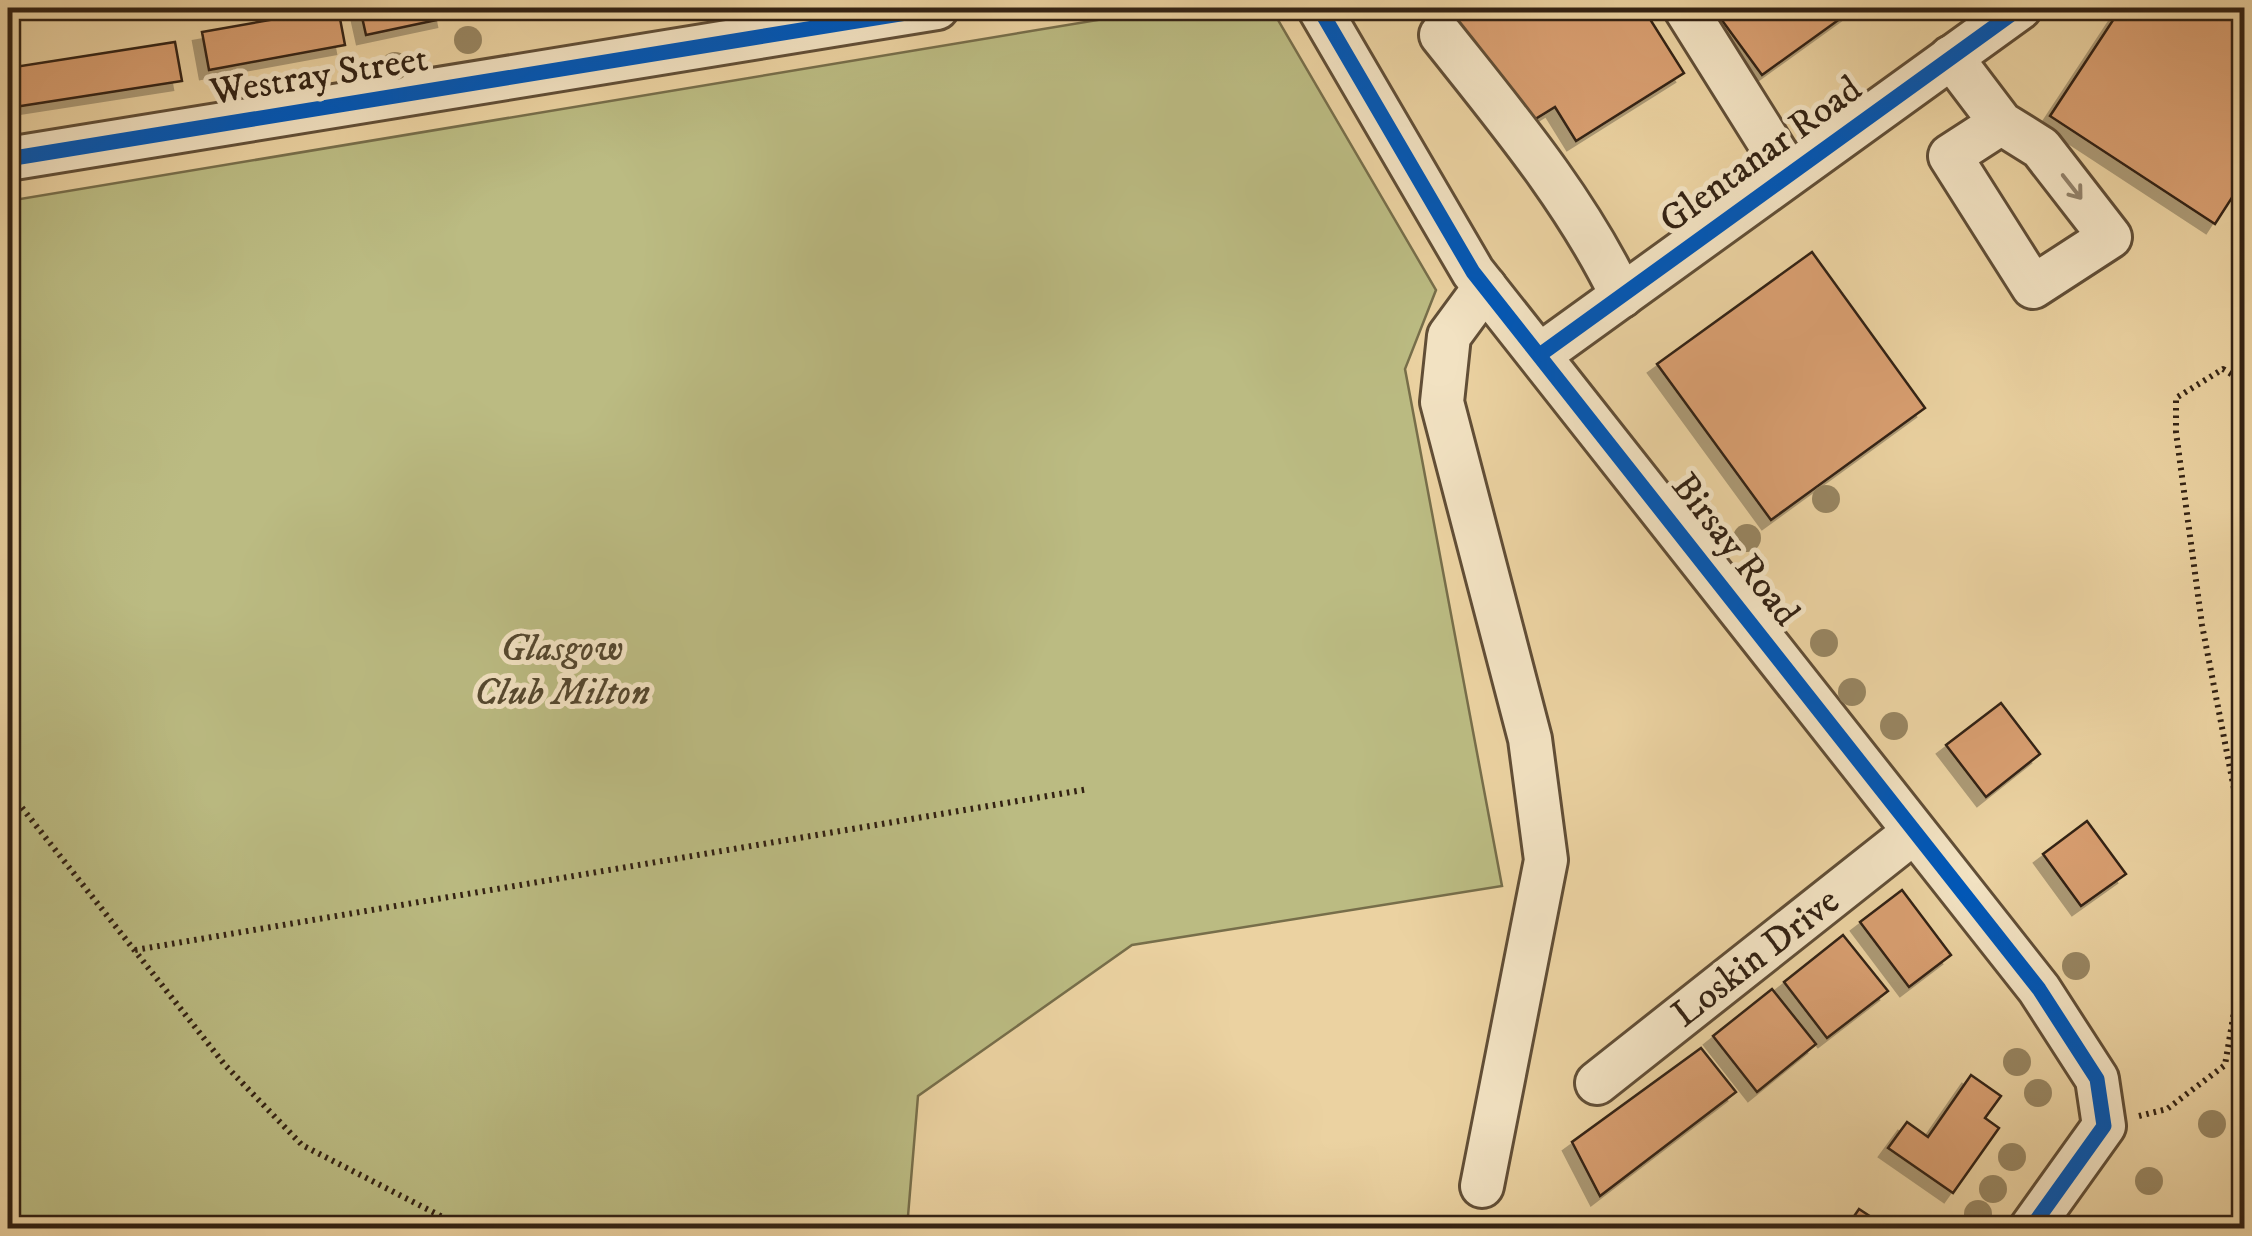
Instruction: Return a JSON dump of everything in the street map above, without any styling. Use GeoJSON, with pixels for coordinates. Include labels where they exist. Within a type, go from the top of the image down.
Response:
{"type":"FeatureCollection","features":[{"type":"Feature","properties":{"kind":"street","name":"Westray Street"},"geometry":{"type":"LineString","coordinates":[[8,160],[937,8]]}},
{"type":"Feature","properties":{"kind":"street","name":"Birsay Road"},"geometry":{"type":"LineString","coordinates":[[1319,8],[1485,288],[1541,354],[2049,1004],[2097,1080],[2104,1126]]}},
{"type":"Feature","properties":{"kind":"street"},"geometry":{"type":"LineString","coordinates":[[1685,8],[1790,174]]}},
{"type":"Feature","properties":{"kind":"street","name":"Glentanar Road"},"geometry":{"type":"LineString","coordinates":[[1541,354],[2020,8]]}},
{"type":"Feature","properties":{"kind":"street"},"geometry":{"type":"LineString","coordinates":[[1442,35],[1543,166],[1598,246],[1622,296]]}},
{"type":"Feature","properties":{"kind":"street"},"geometry":{"type":"LineString","coordinates":[[1952,57],[2000,123]]}},
{"type":"Feature","properties":{"kind":"street"},"geometry":{"type":"LineString","coordinates":[[1482,1186],[1546,860],[1530,739],[1442,402],[1449,336],[1485,288]]}},
{"type":"Feature","properties":{"kind":"street","name":"Loskin Drive"},"geometry":{"type":"LineString","coordinates":[[1598,1083],[1914,832]]}},
{"type":"Feature","properties":{"kind":"street"},"geometry":{"type":"LineString","coordinates":[[2030,1228],[2104,1126]]}},
{"type":"Feature","properties":{"kind":"path"},"geometry":{"type":"LineString","coordinates":[[2244,382],[2223,370],[2176,398],[2176,432],[2202,625],[2244,840]]}},
{"type":"Feature","properties":{"kind":"path"},"geometry":{"type":"LineString","coordinates":[[135,950],[1089,789]]}},
{"type":"Feature","properties":{"kind":"path"},"geometry":{"type":"LineString","coordinates":[[8,790],[224,1065],[302,1145],[464,1228]]}},
{"type":"Feature","properties":{"kind":"path"},"geometry":{"type":"LineString","coordinates":[[2104,1126],[2166,1108],[2225,1065],[2244,953]]}},
{"type":"Feature","properties":{"kind":"green space","name":"Glasgow Club Milton"},"geometry":{"type":"Polygon","coordinates":[[[1170,8],[1271,8],[1436,290],[1405,369],[1502,886],[1132,945],[918,1096],[907,1228],[8,1228],[8,201],[1170,8]]]}},
{"type":"Feature","properties":{"kind":"building"},"geometry":{"type":"Polygon","coordinates":[[[338,8],[345,45],[209,70],[202,32],[338,8]]]}},
{"type":"Feature","properties":{"kind":"building"},"geometry":{"type":"Polygon","coordinates":[[[360,8],[444,8],[446,18],[366,35],[360,8]]]}},
{"type":"Feature","properties":{"kind":"building"},"geometry":{"type":"Polygon","coordinates":[[[1450,8],[1643,8],[1684,73],[1576,141],[1555,107],[1524,126],[1450,8]]]}},
{"type":"Feature","properties":{"kind":"building"},"geometry":{"type":"Polygon","coordinates":[[[1713,8],[1855,8],[1762,75],[1713,8]]]}},
{"type":"Feature","properties":{"kind":"building"},"geometry":{"type":"Polygon","coordinates":[[[2121,8],[2227,8],[2244,19],[2244,179],[2215,224],[2050,116],[2121,8]]]}},
{"type":"Feature","properties":{"kind":"building"},"geometry":{"type":"Polygon","coordinates":[[[175,42],[182,81],[8,108],[8,68],[175,42]]]}},
{"type":"Feature","properties":{"kind":"building"},"geometry":{"type":"Polygon","coordinates":[[[1812,252],[1925,408],[1771,520],[1657,364],[1812,252]]]}},
{"type":"Feature","properties":{"kind":"building"},"geometry":{"type":"Polygon","coordinates":[[[2001,703],[2040,754],[1986,797],[1946,745],[2001,703]]]}},
{"type":"Feature","properties":{"kind":"building"},"geometry":{"type":"Polygon","coordinates":[[[2087,821],[2126,874],[2081,906],[2043,854],[2087,821]]]}},
{"type":"Feature","properties":{"kind":"building"},"geometry":{"type":"Polygon","coordinates":[[[1902,890],[1951,955],[1909,987],[1860,922],[1902,890]]]}},
{"type":"Feature","properties":{"kind":"building"},"geometry":{"type":"Polygon","coordinates":[[[1843,935],[1888,991],[1827,1038],[1784,982],[1843,935]]]}},
{"type":"Feature","properties":{"kind":"building"},"geometry":{"type":"Polygon","coordinates":[[[1772,989],[1816,1044],[1757,1092],[1713,1036],[1772,989]]]}},
{"type":"Feature","properties":{"kind":"building"},"geometry":{"type":"Polygon","coordinates":[[[1701,1048],[1736,1092],[1600,1196],[1572,1142],[1701,1048]]]}},
{"type":"Feature","properties":{"kind":"building"},"geometry":{"type":"Polygon","coordinates":[[[1971,1075],[2001,1096],[1985,1118],[1999,1128],[1953,1193],[1888,1148],[1907,1122],[1928,1137],[1971,1075]]]}},
{"type":"Feature","properties":{"kind":"building"},"geometry":{"type":"Polygon","coordinates":[[[1859,1209],[1888,1228],[1846,1228],[1859,1209]]]}},
{"type":"Feature","properties":{"kind":"cycle path"},"geometry":{"type":"LineString","coordinates":[[8,159],[937,8]]}},
{"type":"Feature","properties":{"kind":"cycle path"},"geometry":{"type":"LineString","coordinates":[[1319,8],[1473,272],[2039,989],[2097,1079],[2104,1126],[2031,1228]]}},
{"type":"Feature","properties":{"kind":"cycle path"},"geometry":{"type":"LineString","coordinates":[[1541,354],[2020,8]]}}]}
